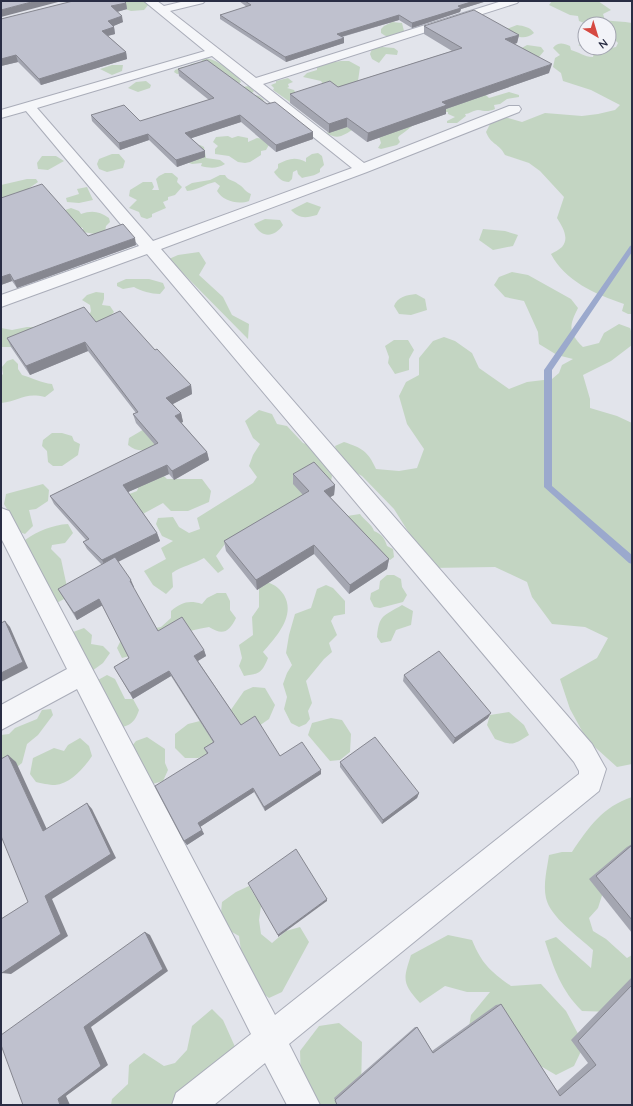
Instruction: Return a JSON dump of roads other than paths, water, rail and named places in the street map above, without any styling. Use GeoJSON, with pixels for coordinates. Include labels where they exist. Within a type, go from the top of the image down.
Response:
{"type":"FeatureCollection","features":[{"type":"Feature","properties":{"kind":"street"},"geometry":{"type":"LineString","coordinates":[[150,1],[362,169]]}},
{"type":"Feature","properties":{"kind":"street"},"geometry":{"type":"LineString","coordinates":[[162,10],[199,1]]}},
{"type":"Feature","properties":{"kind":"street"},"geometry":{"type":"LineString","coordinates":[[254,83],[513,1]]}},
{"type":"Feature","properties":{"kind":"street"},"geometry":{"type":"LineString","coordinates":[[1,114],[213,52]]}},
{"type":"Feature","properties":{"kind":"street"},"geometry":{"type":"LineString","coordinates":[[28,106],[568,735],[594,769],[590,782],[188,1105]]}},
{"type":"Feature","properties":{"kind":"street"},"geometry":{"type":"LineString","coordinates":[[1,301],[254,210],[514,110]]}},
{"type":"Feature","properties":{"kind":"street"},"geometry":{"type":"LineString","coordinates":[[1,517],[304,1105]]}},
{"type":"Feature","properties":{"kind":"street"},"geometry":{"type":"LineString","coordinates":[[1,718],[82,674]]}},
{"type":"Feature","properties":{"kind":"waterway"},"geometry":{"type":"LineString","coordinates":[[632,247],[548,370],[548,487],[632,560]]}}]}
